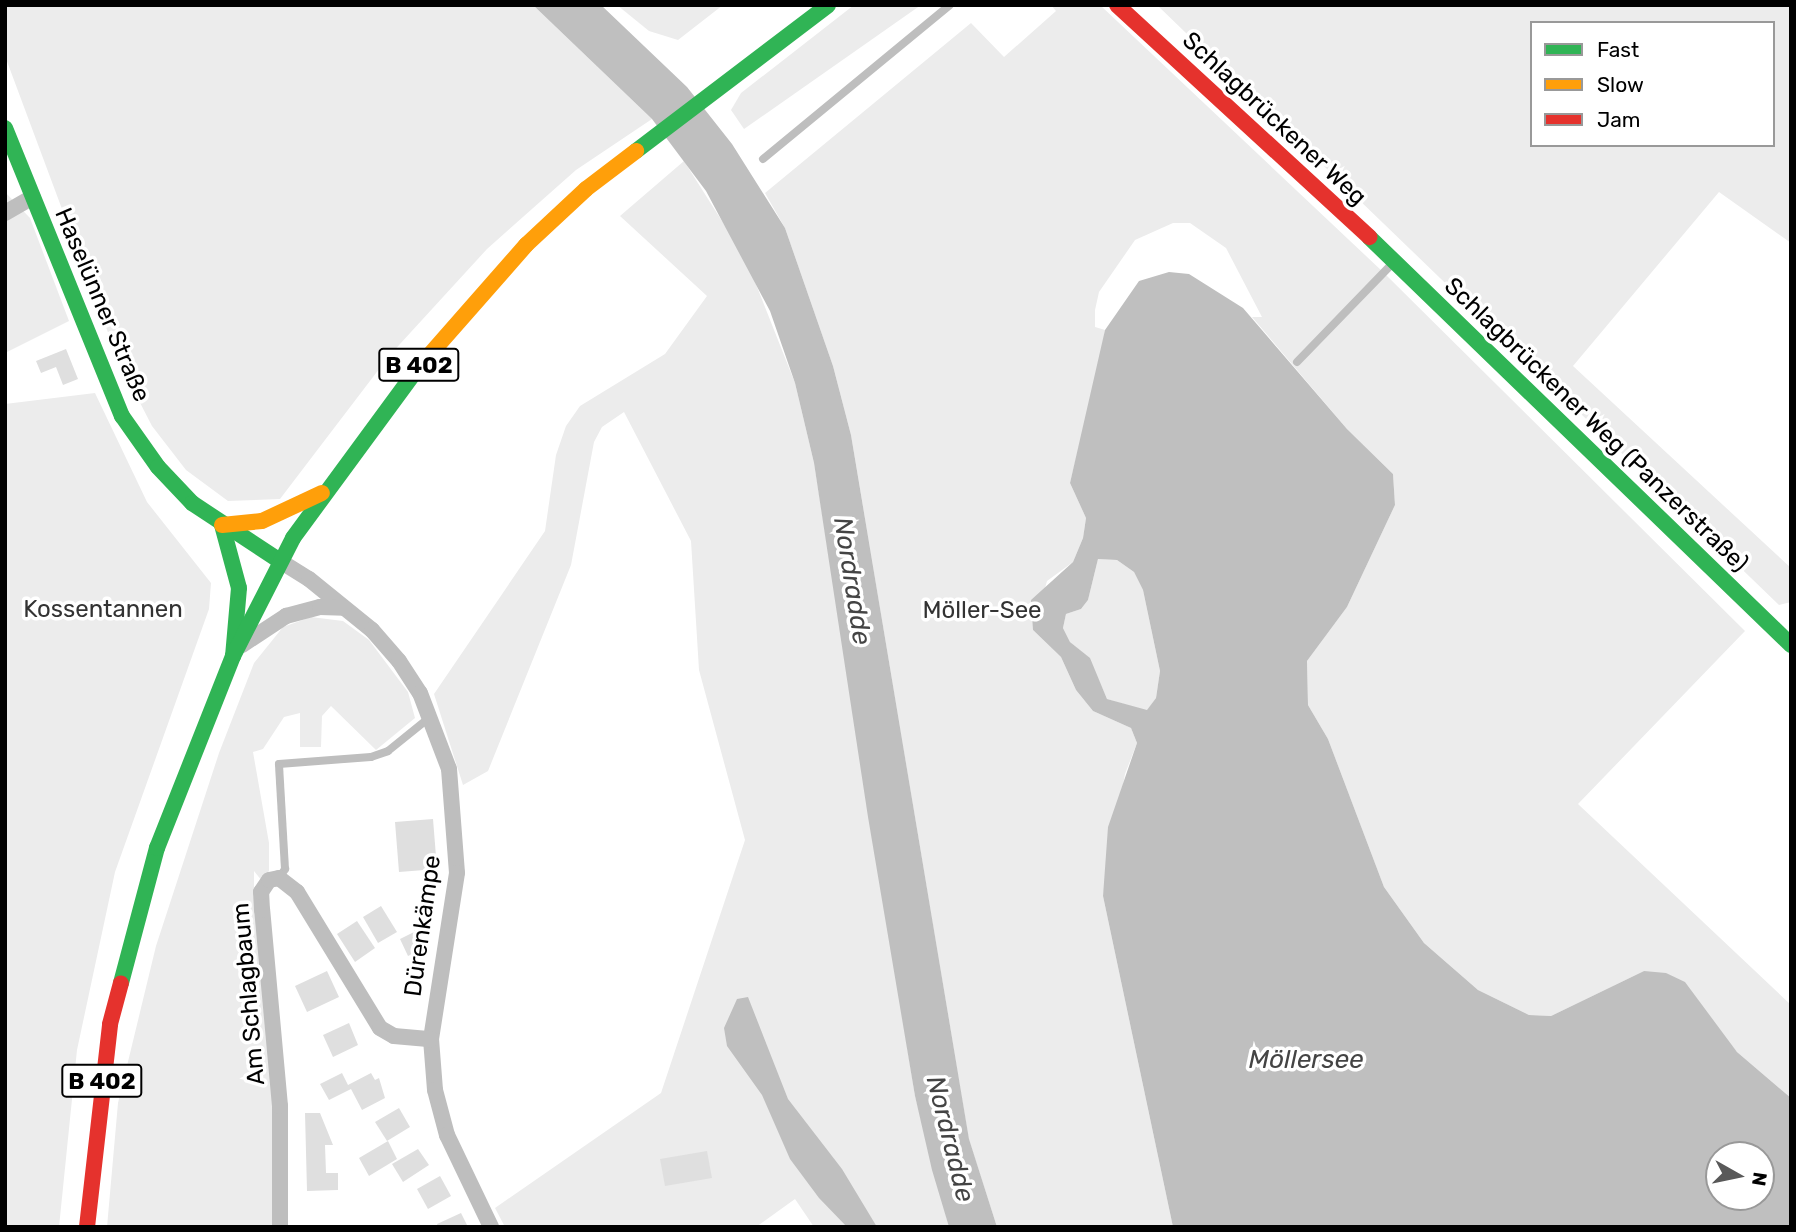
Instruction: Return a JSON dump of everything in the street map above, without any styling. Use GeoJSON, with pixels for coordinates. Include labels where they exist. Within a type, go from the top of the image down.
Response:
{"type":"FeatureCollection","features":[{"type":"Feature","properties":{"kind":"street","name":"B 402"},"geometry":{"type":"LineString","coordinates":[[87,1227],[96,1125],[124,966],[168,816],[235,652],[280,561],[322,493],[396,393],[526,245],[586,189],[828,5]]}},
{"type":"Feature","properties":{"kind":"street","name":"Schlagbrückener Weg"},"geometry":{"type":"LineString","coordinates":[[1117,5],[1369,237]]}},
{"type":"Feature","properties":{"kind":"street","name":"Haselünner Straße"},"geometry":{"type":"LineString","coordinates":[[5,128],[122,415],[158,467],[191,503],[280,561]]}},
{"type":"Feature","properties":{"kind":"street"},"geometry":{"type":"LineString","coordinates":[[5,213],[33,197]]}},
{"type":"Feature","properties":{"kind":"street","name":"Schlagbrückener Weg (Panzerstraße)"},"geometry":{"type":"LineString","coordinates":[[1369,237],[1791,645]]}},
{"type":"Feature","properties":{"kind":"street"},"geometry":{"type":"LineString","coordinates":[[235,652],[239,589],[222,525],[271,518],[322,493]]}},
{"type":"Feature","properties":{"kind":"street","name":"Dürenkämpe"},"geometry":{"type":"LineString","coordinates":[[280,561],[372,630],[399,661],[430,718],[449,769],[457,840],[457,873],[431,1039],[435,1090],[447,1135],[491,1227]]}},
{"type":"Feature","properties":{"kind":"street"},"geometry":{"type":"LineString","coordinates":[[235,652],[286,616],[320,607],[344,608]]}},
{"type":"Feature","properties":{"kind":"street","name":"Am Schlagbaum"},"geometry":{"type":"LineString","coordinates":[[281,1227],[280,1094],[261,892],[269,880],[279,878],[297,892],[380,1028],[394,1036],[431,1039]]}},
{"type":"Feature","properties":{"kind":"lane"},"geometry":{"type":"LineString","coordinates":[[763,159],[950,5]]}},
{"type":"Feature","properties":{"kind":"lane"},"geometry":{"type":"LineString","coordinates":[[1297,362],[1395,261]]}},
{"type":"Feature","properties":{"kind":"lane"},"geometry":{"type":"LineString","coordinates":[[279,878],[285,869],[279,764],[370,757],[387,751],[430,718]]}},
{"type":"Feature","properties":{"kind":"green space"},"geometry":{"type":"Polygon","coordinates":[[[5,5],[533,5],[652,119],[576,170],[487,249],[389,356],[280,499],[228,501],[186,470],[152,426],[119,362],[5,56],[5,5]]]}},
{"type":"Feature","properties":{"kind":"green space"},"geometry":{"type":"Polygon","coordinates":[[[617,5],[723,5],[678,40],[649,31],[617,5]]]}},
{"type":"Feature","properties":{"kind":"green space"},"geometry":{"type":"Polygon","coordinates":[[[854,5],[921,5],[744,129],[731,110],[741,93],[854,5]]]}},
{"type":"Feature","properties":{"kind":"green space","name":"Möller-See"},"geometry":{"type":"Polygon","coordinates":[[[1051,5],[1100,5],[1383,272],[1745,631],[1578,804],[1791,1005],[1791,1098],[1737,1052],[1719,1031],[1644,971],[1551,1016],[1529,1015],[1478,990],[1424,943],[1384,887],[1328,739],[1308,705],[1307,661],[1347,607],[1395,505],[1393,474],[1347,429],[1252,317],[1262,317],[1226,248],[1190,223],[1173,223],[1135,240],[1099,292],[1095,327],[1105,330],[1101,357],[1070,483],[1086,518],[1083,538],[1073,562],[1047,581],[1033,630],[1061,657],[1076,690],[1093,711],[1131,728],[1137,743],[1125,774],[1103,896],[1173,1227],[997,1227],[969,1140],[851,435],[833,366],[785,228],[765,193],[971,23],[1004,57],[1056,11],[1051,5]]]}},
{"type":"Feature","properties":{"kind":"green space"},"geometry":{"type":"Polygon","coordinates":[[[1157,5],[1791,5],[1791,243],[1719,192],[1573,366],[1791,568],[1791,602],[1779,605],[1157,5]]]}},
{"type":"Feature","properties":{"kind":"green space"},"geometry":{"type":"Polygon","coordinates":[[[684,161],[746,259],[795,383],[814,463],[915,1096],[949,1227],[814,1227],[795,1199],[756,1227],[505,1227],[495,1208],[661,1093],[745,840],[699,670],[691,541],[624,412],[602,427],[594,442],[571,565],[488,771],[463,785],[434,694],[545,531],[556,455],[566,426],[580,406],[665,354],[707,296],[620,216],[684,161]]]}},
{"type":"Feature","properties":{"kind":"green space"},"geometry":{"type":"Polygon","coordinates":[[[5,192],[30,218],[69,321],[5,353],[5,192]]]}},
{"type":"Feature","properties":{"kind":"green space","name":"Kossentannen"},"geometry":{"type":"Polygon","coordinates":[[[95,393],[147,502],[211,583],[209,609],[115,872],[77,1050],[59,1227],[5,1227],[5,404],[95,393]]]}},
{"type":"Feature","properties":{"kind":"green space"},"geometry":{"type":"Polygon","coordinates":[[[1098,559],[1117,560],[1134,572],[1143,590],[1160,671],[1156,698],[1147,711],[1107,699],[1089,658],[1070,642],[1063,628],[1066,614],[1081,609],[1088,600],[1098,559]]]}},
{"type":"Feature","properties":{"kind":"green space"},"geometry":{"type":"Polygon","coordinates":[[[311,617],[343,621],[369,640],[408,692],[415,718],[376,750],[331,706],[322,716],[321,747],[300,747],[300,713],[284,717],[263,749],[253,752],[269,843],[269,871],[262,881],[254,871],[254,900],[277,1106],[273,1227],[107,1227],[118,1103],[156,946],[219,753],[254,663],[283,627],[311,617]]]}},
{"type":"Feature","properties":{"kind":"water","name":"Nordradde"},"geometry":{"type":"Polygon","coordinates":[[[533,5],[601,5],[687,87],[732,144],[785,228],[833,366],[851,435],[969,1139],[997,1227],[949,1227],[932,1170],[915,1096],[868,817],[814,463],[795,383],[770,311],[706,191],[652,119],[533,5]]]}},
{"type":"Feature","properties":{"kind":"water","name":"Möllersee"},"geometry":{"type":"Polygon","coordinates":[[[1169,272],[1189,274],[1243,308],[1347,429],[1393,474],[1395,505],[1347,607],[1307,661],[1308,705],[1328,739],[1384,887],[1424,943],[1478,990],[1529,1015],[1551,1016],[1644,971],[1666,973],[1685,982],[1737,1052],[1791,1098],[1791,1227],[1173,1227],[1103,896],[1108,827],[1137,743],[1131,728],[1093,711],[1076,690],[1061,657],[1033,630],[1031,600],[1073,562],[1083,538],[1086,518],[1070,483],[1105,330],[1139,281],[1169,272]],[[1098,559],[1088,600],[1081,609],[1066,614],[1063,628],[1070,642],[1090,658],[1107,699],[1147,710],[1156,698],[1160,671],[1143,590],[1134,572],[1117,560],[1098,559]]]}},
{"type":"Feature","properties":{"kind":"water"},"geometry":{"type":"Polygon","coordinates":[[[748,997],[788,1099],[842,1169],[877,1227],[847,1227],[819,1198],[790,1159],[762,1095],[727,1046],[724,1028],[737,999],[748,997]]]}},
{"type":"Feature","properties":{"kind":"building"},"geometry":{"type":"Polygon","coordinates":[[[66,349],[78,379],[63,385],[56,367],[41,373],[36,361],[66,349]]]}},
{"type":"Feature","properties":{"kind":"building"},"geometry":{"type":"Polygon","coordinates":[[[433,819],[437,869],[399,872],[395,822],[433,819]]]}},
{"type":"Feature","properties":{"kind":"building"},"geometry":{"type":"Polygon","coordinates":[[[421,901],[436,903],[427,947],[408,956],[400,939],[414,932],[421,901]]]}},
{"type":"Feature","properties":{"kind":"building"},"geometry":{"type":"Polygon","coordinates":[[[381,906],[397,932],[378,943],[363,917],[381,906]]]}},
{"type":"Feature","properties":{"kind":"building"},"geometry":{"type":"Polygon","coordinates":[[[357,921],[375,948],[355,962],[337,934],[357,921]]]}},
{"type":"Feature","properties":{"kind":"building"},"geometry":{"type":"Polygon","coordinates":[[[327,971],[339,997],[307,1012],[295,986],[327,971]]]}},
{"type":"Feature","properties":{"kind":"building"},"geometry":{"type":"Polygon","coordinates":[[[349,1023],[358,1045],[333,1057],[323,1035],[349,1023]]]}},
{"type":"Feature","properties":{"kind":"building"},"geometry":{"type":"Polygon","coordinates":[[[342,1073],[348,1085],[371,1073],[375,1080],[379,1078],[385,1098],[362,1110],[351,1089],[329,1100],[320,1084],[342,1073]]]}},
{"type":"Feature","properties":{"kind":"building"},"geometry":{"type":"Polygon","coordinates":[[[399,1108],[410,1127],[387,1141],[375,1122],[399,1108]]]}},
{"type":"Feature","properties":{"kind":"building"},"geometry":{"type":"Polygon","coordinates":[[[305,1113],[320,1113],[333,1145],[325,1145],[326,1173],[338,1173],[338,1190],[307,1191],[305,1113]]]}},
{"type":"Feature","properties":{"kind":"building"},"geometry":{"type":"Polygon","coordinates":[[[388,1141],[397,1159],[369,1176],[359,1158],[388,1141]]]}},
{"type":"Feature","properties":{"kind":"building"},"geometry":{"type":"Polygon","coordinates":[[[418,1149],[429,1165],[403,1182],[392,1164],[418,1149]]]}},
{"type":"Feature","properties":{"kind":"building"},"geometry":{"type":"Polygon","coordinates":[[[707,1151],[712,1178],[665,1186],[660,1159],[707,1151]]]}},
{"type":"Feature","properties":{"kind":"building"},"geometry":{"type":"Polygon","coordinates":[[[440,1176],[451,1196],[428,1209],[417,1189],[440,1176]]]}},
{"type":"Feature","properties":{"kind":"building"},"geometry":{"type":"Polygon","coordinates":[[[461,1213],[468,1227],[438,1227],[437,1224],[461,1213]]]}},
{"type":"Feature","properties":{"kind":"traffic: fast"},"geometry":{"type":"LineString","coordinates":[[636,151],[828,5]]}},
{"type":"Feature","properties":{"kind":"traffic: fast"},"geometry":{"type":"LineString","coordinates":[[5,128],[122,416],[158,467],[192,503],[280,561]]}},
{"type":"Feature","properties":{"kind":"traffic: fast"},"geometry":{"type":"LineString","coordinates":[[1369,237],[1791,645]]}},
{"type":"Feature","properties":{"kind":"traffic: fast"},"geometry":{"type":"LineString","coordinates":[[121,983],[157,848],[233,656],[293,538],[418,368]]}},
{"type":"Feature","properties":{"kind":"traffic: fast"},"geometry":{"type":"LineString","coordinates":[[222,525],[239,588],[233,656]]}},
{"type":"Feature","properties":{"kind":"traffic: slow"},"geometry":{"type":"LineString","coordinates":[[418,368],[526,245],[586,189],[636,151]]}},
{"type":"Feature","properties":{"kind":"traffic: slow"},"geometry":{"type":"LineString","coordinates":[[222,525],[262,521],[322,493]]}},
{"type":"Feature","properties":{"kind":"traffic: jam"},"geometry":{"type":"LineString","coordinates":[[1117,5],[1369,237]]}},
{"type":"Feature","properties":{"kind":"traffic: jam"},"geometry":{"type":"LineString","coordinates":[[87,1227],[110,1024],[121,983]]}}]}
